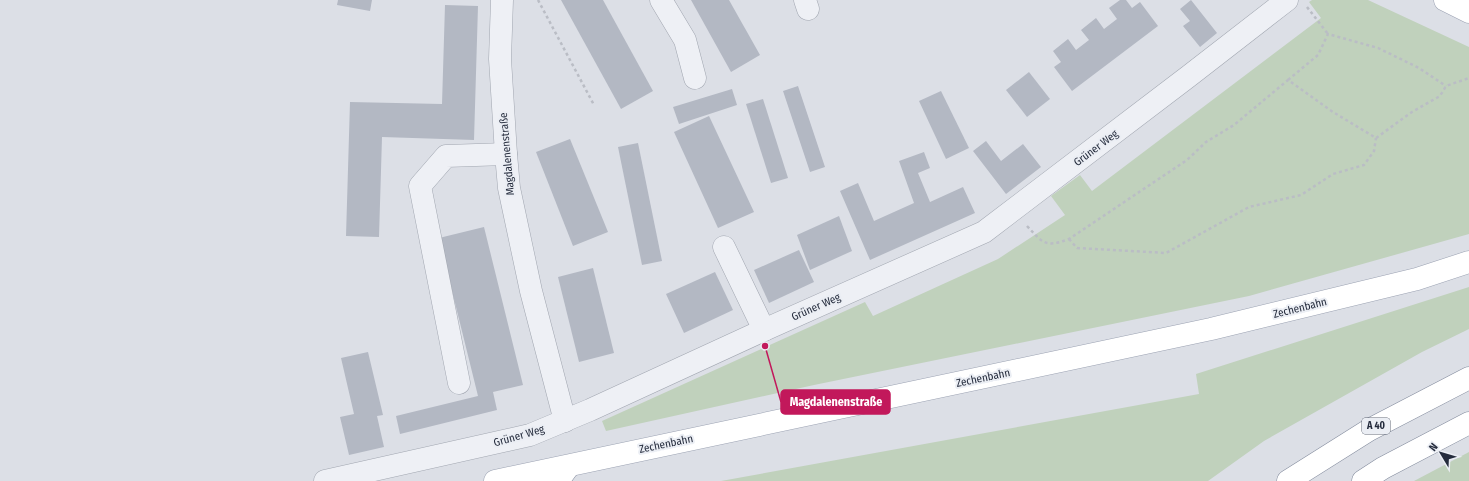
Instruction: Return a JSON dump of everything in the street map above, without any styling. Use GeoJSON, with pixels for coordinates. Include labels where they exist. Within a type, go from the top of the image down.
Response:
{"type":"FeatureCollection","features":[{"type":"Feature","properties":{"kind":"main road"},"geometry":{"type":"LineString","coordinates":[[1445,0],[1469,12]]}},
{"type":"Feature","properties":{"kind":"main road","name":"Zechenbahn"},"geometry":{"type":"LineString","coordinates":[[495,481],[563,474],[612,455],[1008,373],[1211,329],[1417,279],[1469,262]]}},
{"type":"Feature","properties":{"kind":"main road","name":"A 40"},"geometry":{"type":"LineString","coordinates":[[1288,481],[1369,430],[1469,378]]}},
{"type":"Feature","properties":{"kind":"main road"},"geometry":{"type":"LineString","coordinates":[[1363,481],[1383,468],[1469,423]]}},
{"type":"Feature","properties":{"kind":"street","name":"Magdalenenstraße"},"geometry":{"type":"LineString","coordinates":[[502,0],[500,59],[509,188],[531,291],[565,421]]}},
{"type":"Feature","properties":{"kind":"street"},"geometry":{"type":"LineString","coordinates":[[661,0],[685,40],[695,78]]}},
{"type":"Feature","properties":{"kind":"street","name":"Grüner Weg"},"geometry":{"type":"LineString","coordinates":[[1253,25],[1265,0]]}},
{"type":"Feature","properties":{"kind":"street","name":"Grüner Weg"},"geometry":{"type":"LineString","coordinates":[[325,481],[530,435],[565,421],[984,232],[1189,76],[1253,25],[1296,2]]}},
{"type":"Feature","properties":{"kind":"street"},"geometry":{"type":"LineString","coordinates":[[459,383],[420,186],[446,156],[506,154]]}},
{"type":"Feature","properties":{"kind":"street"},"geometry":{"type":"LineString","coordinates":[[724,247],[764,330]]}},
{"type":"Feature","properties":{"kind":"path"},"geometry":{"type":"LineString","coordinates":[[538,0],[594,105]]}},
{"type":"Feature","properties":{"kind":"path"},"geometry":{"type":"LineString","coordinates":[[1296,2],[1328,34],[1378,48],[1418,68],[1446,86]]}},
{"type":"Feature","properties":{"kind":"path"},"geometry":{"type":"LineString","coordinates":[[1013,211],[1041,242],[1055,244],[1069,239],[1187,160],[1206,142],[1234,125],[1318,55],[1328,34]]}},
{"type":"Feature","properties":{"kind":"path"},"geometry":{"type":"LineString","coordinates":[[1069,239],[1077,248],[1166,253],[1249,207],[1301,195],[1333,174],[1364,165],[1374,151],[1376,138],[1412,112],[1440,96],[1446,86],[1469,78]]}},
{"type":"Feature","properties":{"kind":"path"},"geometry":{"type":"LineString","coordinates":[[1288,80],[1333,112],[1376,138]]}},
{"type":"Feature","properties":{"kind":"green space"},"geometry":{"type":"Polygon","coordinates":[[[1312,0],[1368,0],[1469,47],[1469,234],[1249,296],[814,385],[606,431],[602,421],[865,302],[873,316],[998,259],[1065,215],[1051,196],[1080,175],[1092,191],[1321,18],[1309,2],[1312,0]]]}},
{"type":"Feature","properties":{"kind":"green space"},"geometry":{"type":"Polygon","coordinates":[[[1469,287],[1469,329],[1422,352],[1264,441],[1208,481],[721,481],[1199,394],[1196,374],[1469,287]]]}},
{"type":"Feature","properties":{"kind":"green space"},"geometry":{"type":"Polygon","coordinates":[[[1469,452],[1469,481],[1414,481],[1469,452]]]}},
{"type":"Feature","properties":{"kind":"building"},"geometry":{"type":"Polygon","coordinates":[[[338,0],[372,0],[370,11],[337,5],[338,0]]]}},
{"type":"Feature","properties":{"kind":"building"},"geometry":{"type":"Polygon","coordinates":[[[561,0],[603,0],[653,91],[621,109],[561,0]]]}},
{"type":"Feature","properties":{"kind":"building"},"geometry":{"type":"Polygon","coordinates":[[[691,0],[729,0],[760,55],[731,72],[691,0]]]}},
{"type":"Feature","properties":{"kind":"building"},"geometry":{"type":"Polygon","coordinates":[[[1120,0],[1126,0],[1132,8],[1140,2],[1158,26],[1072,91],[1054,67],[1061,62],[1053,51],[1068,39],[1076,50],[1089,40],[1081,30],[1096,18],[1104,29],[1117,19],[1109,8],[1120,0]]]}},
{"type":"Feature","properties":{"kind":"building"},"geometry":{"type":"Polygon","coordinates":[[[1191,0],[1217,33],[1200,47],[1183,26],[1190,21],[1180,9],[1191,0]]]}},
{"type":"Feature","properties":{"kind":"building"},"geometry":{"type":"Polygon","coordinates":[[[445,5],[478,6],[474,140],[382,137],[379,237],[346,236],[350,102],[442,104],[445,5]]]}},
{"type":"Feature","properties":{"kind":"building"},"geometry":{"type":"Polygon","coordinates":[[[1029,72],[1050,99],[1027,117],[1006,90],[1029,72]]]}},
{"type":"Feature","properties":{"kind":"building"},"geometry":{"type":"Polygon","coordinates":[[[798,86],[825,167],[810,172],[783,91],[798,86]]]}},
{"type":"Feature","properties":{"kind":"building"},"geometry":{"type":"Polygon","coordinates":[[[732,89],[737,105],[679,124],[673,107],[732,89]]]}},
{"type":"Feature","properties":{"kind":"building"},"geometry":{"type":"Polygon","coordinates":[[[941,91],[969,148],[946,159],[919,101],[941,91]]]}},
{"type":"Feature","properties":{"kind":"building"},"geometry":{"type":"Polygon","coordinates":[[[763,99],[788,178],[771,183],[746,104],[763,99]]]}},
{"type":"Feature","properties":{"kind":"building"},"geometry":{"type":"Polygon","coordinates":[[[709,116],[754,212],[718,228],[674,132],[709,116]]]}},
{"type":"Feature","properties":{"kind":"building"},"geometry":{"type":"Polygon","coordinates":[[[570,139],[608,232],[573,246],[536,152],[570,139]]]}},
{"type":"Feature","properties":{"kind":"building"},"geometry":{"type":"Polygon","coordinates":[[[986,141],[1001,161],[1023,144],[1041,167],[1006,194],[973,151],[986,141]]]}},
{"type":"Feature","properties":{"kind":"building"},"geometry":{"type":"Polygon","coordinates":[[[638,143],[662,261],[642,265],[618,147],[638,143]]]}},
{"type":"Feature","properties":{"kind":"building"},"geometry":{"type":"Polygon","coordinates":[[[924,152],[930,168],[918,173],[930,202],[963,187],[975,213],[870,260],[840,191],[858,183],[874,221],[914,203],[899,161],[924,152]]]}},
{"type":"Feature","properties":{"kind":"building"},"geometry":{"type":"Polygon","coordinates":[[[839,216],[852,251],[810,270],[797,235],[839,216]]]}},
{"type":"Feature","properties":{"kind":"building"},"geometry":{"type":"Polygon","coordinates":[[[484,227],[523,385],[493,392],[497,410],[400,434],[396,416],[478,396],[439,238],[484,227]]]}},
{"type":"Feature","properties":{"kind":"building"},"geometry":{"type":"Polygon","coordinates":[[[799,250],[814,282],[769,303],[754,270],[799,250]]]}},
{"type":"Feature","properties":{"kind":"building"},"geometry":{"type":"Polygon","coordinates":[[[593,268],[614,353],[579,362],[558,277],[593,268]]]}},
{"type":"Feature","properties":{"kind":"building"},"geometry":{"type":"Polygon","coordinates":[[[715,272],[733,310],[684,333],[666,294],[715,272]]]}},
{"type":"Feature","properties":{"kind":"building"},"geometry":{"type":"Polygon","coordinates":[[[368,352],[383,415],[377,416],[384,447],[349,455],[340,417],[354,414],[341,358],[368,352]]]}},
{"type":"Feature","properties":{"kind":"place","name":"Magdalenenstraße"},"geometry":{"type":"Point","coordinates":[765,346]}}]}
